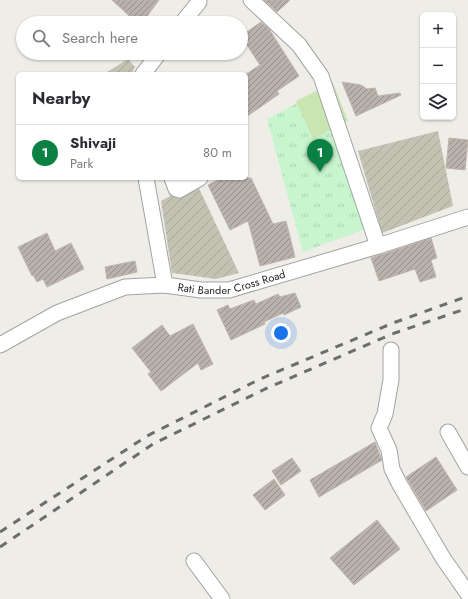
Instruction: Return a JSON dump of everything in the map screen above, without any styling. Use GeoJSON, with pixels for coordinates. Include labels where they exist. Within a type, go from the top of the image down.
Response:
{"type":"FeatureCollection","features":[{"type":"Feature","properties":{"kind":"street"},"geometry":{"type":"LineString","coordinates":[[251,0],[299,45],[321,76],[378,246]]}},
{"type":"Feature","properties":{"kind":"street"},"geometry":{"type":"LineString","coordinates":[[187,16],[199,1]]}},
{"type":"Feature","properties":{"kind":"street"},"geometry":{"type":"LineString","coordinates":[[145,72],[154,60]]}},
{"type":"Feature","properties":{"kind":"street"},"geometry":{"type":"LineString","coordinates":[[146,180],[165,285]]}},
{"type":"Feature","properties":{"kind":"street"},"geometry":{"type":"LineString","coordinates":[[173,180],[176,189],[179,190],[196,180]]}},
{"type":"Feature","properties":{"kind":"street","name":"Rati Bander Cross Road"},"geometry":{"type":"LineString","coordinates":[[0,345],[57,313],[125,287],[165,285],[201,290],[229,290],[468,218]]}},
{"type":"Feature","properties":{"kind":"street"},"geometry":{"type":"LineString","coordinates":[[391,350],[391,380],[385,414],[379,428],[390,450],[392,469],[443,558],[468,594]]}},
{"type":"Feature","properties":{"kind":"street"},"geometry":{"type":"LineString","coordinates":[[448,432],[468,467]]}},
{"type":"Feature","properties":{"kind":"street"},"geometry":{"type":"LineString","coordinates":[[194,561],[222,599]]}},
{"type":"Feature","properties":{"kind":"shaded area"},"geometry":{"type":"Polygon","coordinates":[[[126,60],[129,60],[135,67],[133,72],[107,72],[126,60]]]}},
{"type":"Feature","properties":{"kind":"shaded area"},"geometry":{"type":"Polygon","coordinates":[[[438,131],[453,206],[382,233],[358,151],[438,131]]]}},
{"type":"Feature","properties":{"kind":"shaded area"},"geometry":{"type":"Polygon","coordinates":[[[196,182],[239,273],[216,279],[172,273],[161,201],[196,182]]]}},
{"type":"Feature","properties":{"kind":"green space"},"geometry":{"type":"Polygon","coordinates":[[[333,83],[348,121],[313,139],[296,101],[333,83]]]}},
{"type":"Feature","properties":{"kind":"green space"},"geometry":{"type":"Polygon","coordinates":[[[331,85],[376,225],[303,252],[267,119],[331,85]]]}},
{"type":"Feature","properties":{"kind":"building"},"geometry":{"type":"Polygon","coordinates":[[[112,0],[159,0],[147,16],[129,16],[112,0]]]}},
{"type":"Feature","properties":{"kind":"building"},"geometry":{"type":"Polygon","coordinates":[[[264,0],[290,0],[277,12],[264,0]]]}},
{"type":"Feature","properties":{"kind":"building"},"geometry":{"type":"Polygon","coordinates":[[[261,22],[269,29],[299,76],[277,91],[279,94],[248,116],[248,73],[260,65],[248,47],[248,31],[261,22]]]}},
{"type":"Feature","properties":{"kind":"building"},"geometry":{"type":"Polygon","coordinates":[[[342,82],[361,85],[367,89],[375,88],[378,96],[400,93],[401,95],[356,116],[342,82]]]}},
{"type":"Feature","properties":{"kind":"building"},"geometry":{"type":"Polygon","coordinates":[[[449,138],[468,140],[465,170],[446,168],[449,138]]]}},
{"type":"Feature","properties":{"kind":"building"},"geometry":{"type":"Polygon","coordinates":[[[248,178],[251,178],[273,224],[286,221],[295,257],[260,266],[248,221],[230,230],[208,185],[218,180],[248,180],[248,178]]]}},
{"type":"Feature","properties":{"kind":"building"},"geometry":{"type":"Polygon","coordinates":[[[47,233],[55,251],[71,243],[84,269],[47,287],[43,279],[37,282],[33,275],[32,276],[18,247],[47,233]]]}},
{"type":"Feature","properties":{"kind":"building"},"geometry":{"type":"Polygon","coordinates":[[[431,238],[437,258],[431,260],[436,277],[420,282],[415,269],[379,281],[371,258],[431,238]]]}},
{"type":"Feature","properties":{"kind":"building"},"geometry":{"type":"Polygon","coordinates":[[[135,261],[137,272],[107,279],[105,267],[135,261]]]}},
{"type":"Feature","properties":{"kind":"building"},"geometry":{"type":"Polygon","coordinates":[[[295,293],[301,307],[284,315],[283,313],[264,322],[265,324],[231,340],[217,310],[228,305],[230,309],[254,300],[256,304],[278,294],[280,297],[295,293]]]}},
{"type":"Feature","properties":{"kind":"building"},"geometry":{"type":"Polygon","coordinates":[[[193,324],[213,364],[201,370],[198,363],[161,391],[148,374],[151,372],[132,348],[162,325],[170,336],[193,324]]]}},
{"type":"Feature","properties":{"kind":"building"},"geometry":{"type":"Polygon","coordinates":[[[375,442],[382,460],[319,497],[310,480],[375,442]]]}},
{"type":"Feature","properties":{"kind":"building"},"geometry":{"type":"Polygon","coordinates":[[[436,457],[457,490],[426,511],[406,477],[436,457]]]}},
{"type":"Feature","properties":{"kind":"building"},"geometry":{"type":"Polygon","coordinates":[[[292,458],[301,471],[281,485],[272,471],[292,458]]]}},
{"type":"Feature","properties":{"kind":"building"},"geometry":{"type":"Polygon","coordinates":[[[274,479],[285,495],[265,510],[253,495],[274,479]]]}},
{"type":"Feature","properties":{"kind":"building"},"geometry":{"type":"Polygon","coordinates":[[[377,520],[400,549],[354,585],[330,558],[377,520]]]}},
{"type":"Feature","properties":{"kind":"railway"},"geometry":{"type":"LineString","coordinates":[[0,532],[147,436],[260,379],[393,323],[468,296]]}},
{"type":"Feature","properties":{"kind":"railway"},"geometry":{"type":"LineString","coordinates":[[0,547],[153,444],[265,389],[392,334],[468,308]]}},
{"type":"Feature","properties":{"kind":"place","name":"Shivaji"},"geometry":{"type":"Point","coordinates":[320,172]}}]}
